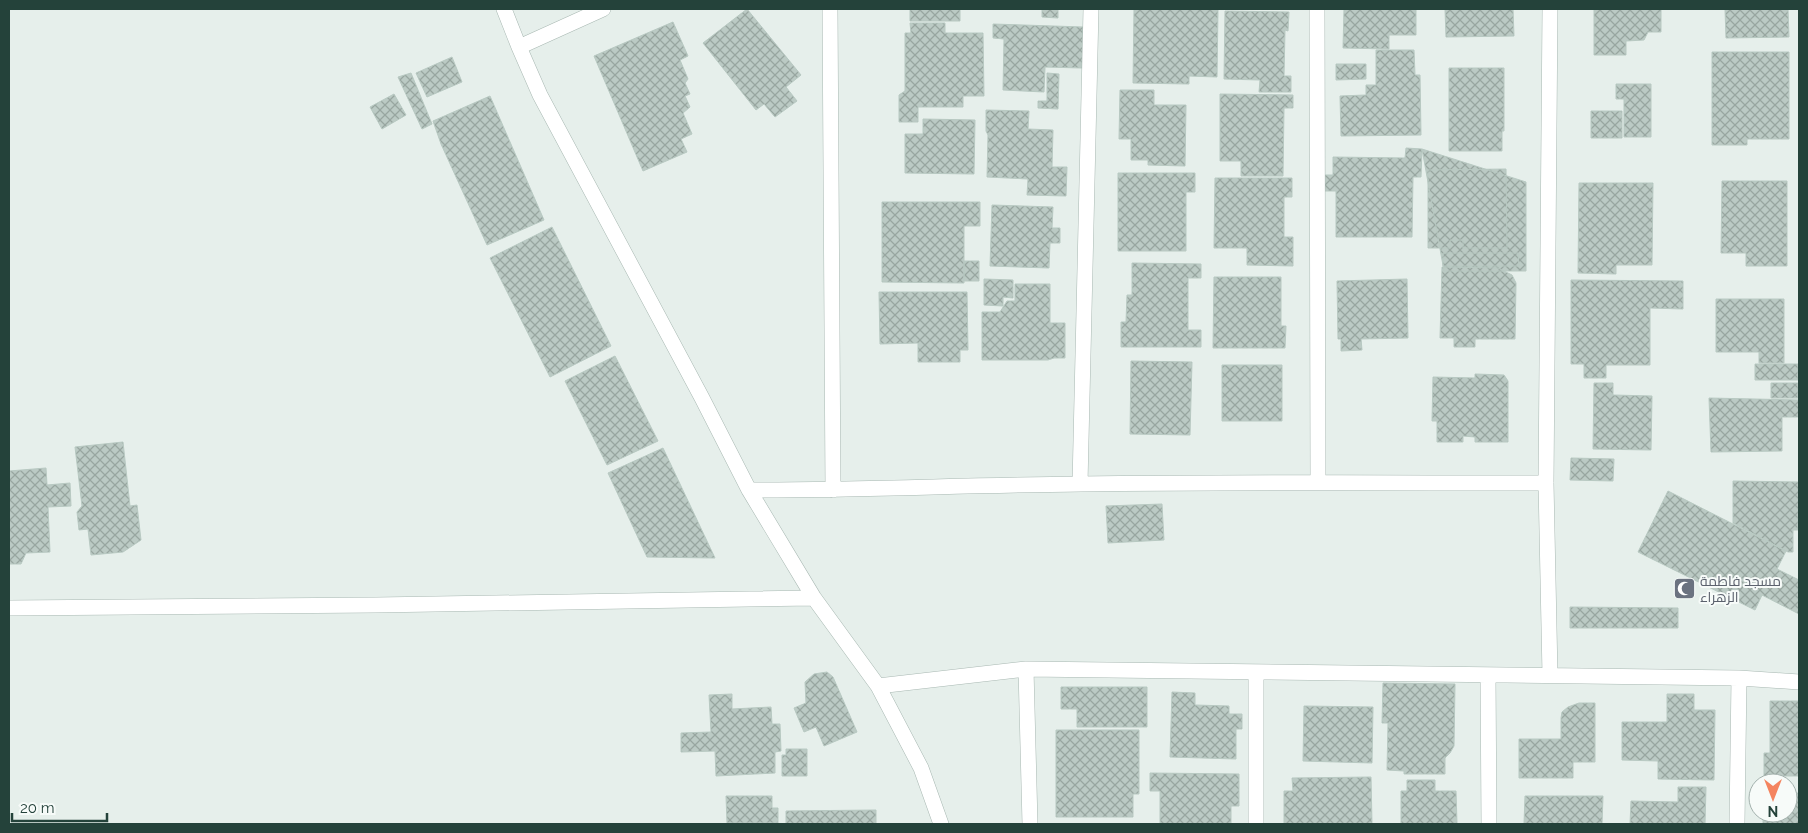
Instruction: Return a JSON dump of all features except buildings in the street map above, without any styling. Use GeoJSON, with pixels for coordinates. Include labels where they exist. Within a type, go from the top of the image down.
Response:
{"type":"FeatureCollection","features":[{"type":"Feature","properties":{"kind":"street"},"geometry":{"type":"LineString","coordinates":[[504,9],[540,95],[749,490],[814,598],[878,686],[921,768],[941,824]]}},
{"type":"Feature","properties":{"kind":"street"},"geometry":{"type":"LineString","coordinates":[[519,47],[603,9]]}},
{"type":"Feature","properties":{"kind":"street"},"geometry":{"type":"LineString","coordinates":[[830,9],[833,490]]}},
{"type":"Feature","properties":{"kind":"street"},"geometry":{"type":"LineString","coordinates":[[1080,484],[1091,9]]}},
{"type":"Feature","properties":{"kind":"street"},"geometry":{"type":"LineString","coordinates":[[1317,9],[1318,482]]}},
{"type":"Feature","properties":{"kind":"street"},"geometry":{"type":"LineString","coordinates":[[1550,9],[1546,484],[1550,675]]}},
{"type":"Feature","properties":{"kind":"street"},"geometry":{"type":"LineString","coordinates":[[749,490],[1318,482],[1546,484]]}},
{"type":"Feature","properties":{"kind":"street"},"geometry":{"type":"LineString","coordinates":[[9,608],[376,606],[814,598]]}},
{"type":"Feature","properties":{"kind":"street"},"geometry":{"type":"LineString","coordinates":[[878,686],[1026,669],[1739,678],[1799,682]]}},
{"type":"Feature","properties":{"kind":"street"},"geometry":{"type":"LineString","coordinates":[[1026,669],[1030,824]]}},
{"type":"Feature","properties":{"kind":"street"},"geometry":{"type":"LineString","coordinates":[[1256,672],[1256,824]]}},
{"type":"Feature","properties":{"kind":"street"},"geometry":{"type":"LineString","coordinates":[[1488,675],[1489,824]]}},
{"type":"Feature","properties":{"kind":"street"},"geometry":{"type":"LineString","coordinates":[[1737,824],[1739,678]]}},
{"type":"Feature","properties":{"kind":"place","name":"مسجد فاطمة الزهراء"},"geometry":{"type":"Point","coordinates":[1684,589]}}]}
